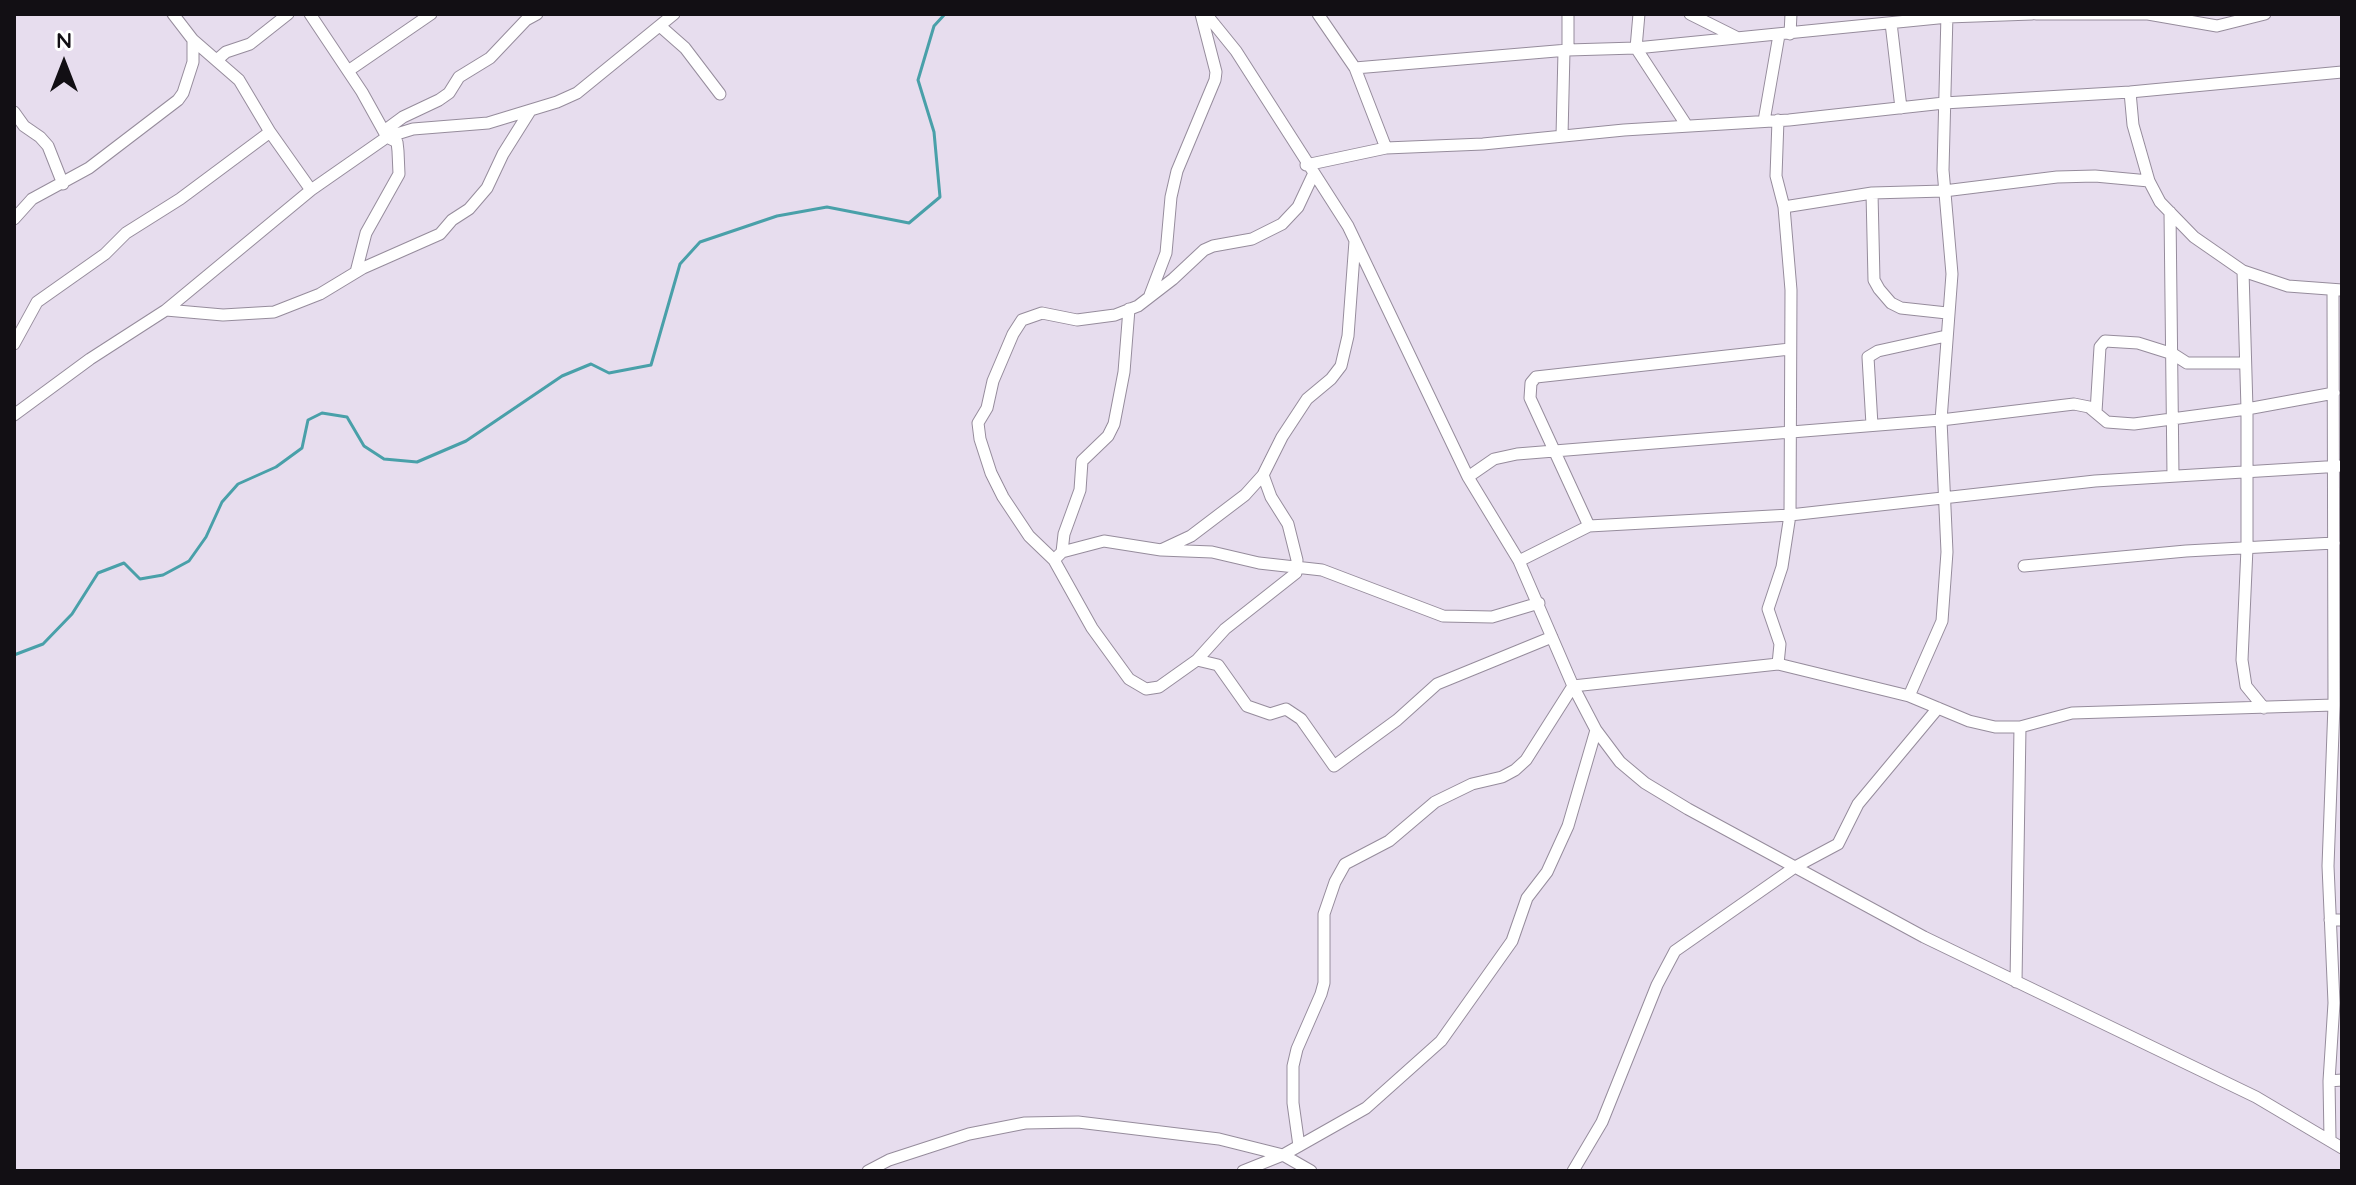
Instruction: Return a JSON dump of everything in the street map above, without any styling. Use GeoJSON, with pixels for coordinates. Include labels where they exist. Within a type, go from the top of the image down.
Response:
{"type":"FeatureCollection","features":[{"type":"Feature","properties":{"kind":"street"},"geometry":{"type":"LineString","coordinates":[[173,14],[193,40],[239,80],[270,132],[311,190]]}},
{"type":"Feature","properties":{"kind":"street"},"geometry":{"type":"LineString","coordinates":[[218,59],[226,52],[250,44],[288,14]]}},
{"type":"Feature","properties":{"kind":"street"},"geometry":{"type":"LineString","coordinates":[[310,14],[385,134],[397,142],[399,174],[366,233],[356,272]]}},
{"type":"Feature","properties":{"kind":"street"},"geometry":{"type":"LineString","coordinates":[[348,71],[431,14]]}},
{"type":"Feature","properties":{"kind":"street"},"geometry":{"type":"LineString","coordinates":[[16,415],[90,359],[166,310],[403,117],[449,93],[459,77],[490,58],[526,20],[537,14]]}},
{"type":"Feature","properties":{"kind":"street"},"geometry":{"type":"LineString","coordinates":[[385,134],[488,123],[577,93],[674,14]]}},
{"type":"Feature","properties":{"kind":"street"},"geometry":{"type":"LineString","coordinates":[[1203,14],[1236,51],[1348,226],[1468,477],[1519,561],[1573,686],[1596,730],[1620,762],[1645,783],[1924,937],[2256,1097],[2342,1148]]}},
{"type":"Feature","properties":{"kind":"street"},"geometry":{"type":"LineString","coordinates":[[1148,300],[1166,253],[1171,197],[1177,171],[1214,87],[1216,72],[1203,14]]}},
{"type":"Feature","properties":{"kind":"street"},"geometry":{"type":"LineString","coordinates":[[1562,136],[1568,14]]}},
{"type":"Feature","properties":{"kind":"street"},"geometry":{"type":"LineString","coordinates":[[1639,14],[1636,48],[1687,126]]}},
{"type":"Feature","properties":{"kind":"street"},"geometry":{"type":"LineString","coordinates":[[1690,14],[1714,20],[1736,37]]}},
{"type":"Feature","properties":{"kind":"street"},"geometry":{"type":"LineString","coordinates":[[1764,121],[1791,14]]}},
{"type":"Feature","properties":{"kind":"street"},"geometry":{"type":"LineString","coordinates":[[1355,68],[1785,35],[1869,20],[1891,23],[1948,16],[2148,14],[2217,26],[2265,14]]}},
{"type":"Feature","properties":{"kind":"street"},"geometry":{"type":"LineString","coordinates":[[1320,15],[1355,68],[1386,148]]}},
{"type":"Feature","properties":{"kind":"street"},"geometry":{"type":"LineString","coordinates":[[1909,696],[1942,621],[1947,552],[1941,420],[1952,274],[1944,191],[1948,16]]}},
{"type":"Feature","properties":{"kind":"street"},"geometry":{"type":"LineString","coordinates":[[1891,23],[1901,108]]}},
{"type":"Feature","properties":{"kind":"street"},"geometry":{"type":"LineString","coordinates":[[660,26],[685,48],[720,94]]}},
{"type":"Feature","properties":{"kind":"street"},"geometry":{"type":"LineString","coordinates":[[14,219],[32,199],[89,168],[178,100],[193,62],[193,40]]}},
{"type":"Feature","properties":{"kind":"street"},"geometry":{"type":"LineString","coordinates":[[1310,170],[1386,148],[1483,144],[2342,72]]}},
{"type":"Feature","properties":{"kind":"street"},"geometry":{"type":"LineString","coordinates":[[2130,92],[2133,125],[2149,181],[2160,202],[2194,237],[2243,271],[2288,286],[2338,290],[2338,367],[2334,393],[2338,466],[2337,697],[2328,866],[2336,920],[2338,1003],[2329,1081],[2330,1139]]}},
{"type":"Feature","properties":{"kind":"street"},"geometry":{"type":"LineString","coordinates":[[166,310],[223,315],[274,312],[320,294],[356,272],[440,234],[452,220],[469,209],[487,188],[503,154],[530,111]]}},
{"type":"Feature","properties":{"kind":"street"},"geometry":{"type":"LineString","coordinates":[[14,112],[24,126],[48,146],[63,184]]}},
{"type":"Feature","properties":{"kind":"street"},"geometry":{"type":"LineString","coordinates":[[1778,120],[1776,176],[1784,207],[1790,264],[1790,515],[1782,567],[1768,609],[1780,644],[1778,664]]}},
{"type":"Feature","properties":{"kind":"street"},"geometry":{"type":"LineString","coordinates":[[14,344],[37,302],[105,254],[126,233],[180,199],[270,132]]}},
{"type":"Feature","properties":{"kind":"street"},"geometry":{"type":"LineString","coordinates":[[1263,475],[1271,497],[1288,524],[1298,568],[1289,580],[1225,629],[1197,660],[1159,687],[1146,689],[1129,679],[1092,628],[1058,556],[1029,536],[1003,497],[991,473],[978,433],[978,423],[987,408],[993,381],[1013,334],[1022,320],[1042,313],[1077,320],[1115,315],[1148,300],[1204,250],[1252,239],[1282,224],[1298,207],[1310,170]]}},
{"type":"Feature","properties":{"kind":"street"},"geometry":{"type":"LineString","coordinates":[[1784,207],[1872,193],[1944,191],[2057,177],[2095,176],[2149,181]]}},
{"type":"Feature","properties":{"kind":"street"},"geometry":{"type":"LineString","coordinates":[[1872,193],[1871,242],[1874,280],[1879,289],[1891,303],[1901,308],[1947,313]]}},
{"type":"Feature","properties":{"kind":"street"},"geometry":{"type":"LineString","coordinates":[[2170,212],[2173,476]]}},
{"type":"Feature","properties":{"kind":"street"},"geometry":{"type":"LineString","coordinates":[[1161,550],[1210,523],[1245,495],[1263,475],[1302,406],[1341,366],[1348,336],[1355,241]]}},
{"type":"Feature","properties":{"kind":"street"},"geometry":{"type":"LineString","coordinates":[[2243,271],[2247,409],[2243,676],[2246,686],[2264,708]]}},
{"type":"Feature","properties":{"kind":"street"},"geometry":{"type":"LineString","coordinates":[[1058,556],[1080,490],[1082,461],[1108,436],[1114,424],[1124,372],[1129,309]]}},
{"type":"Feature","properties":{"kind":"street"},"geometry":{"type":"LineString","coordinates":[[1872,425],[1868,357],[1878,351],[1946,336]]}},
{"type":"Feature","properties":{"kind":"street"},"geometry":{"type":"LineString","coordinates":[[2096,412],[2102,342],[2138,343],[2173,354],[2187,363],[2244,363]]}},
{"type":"Feature","properties":{"kind":"street"},"geometry":{"type":"LineString","coordinates":[[1589,526],[1530,398],[1531,383],[1536,377],[1790,349]]}},
{"type":"Feature","properties":{"kind":"street"},"geometry":{"type":"LineString","coordinates":[[1468,477],[1494,459],[1503,457],[1941,420],[2074,404],[2083,404],[2114,424],[2247,409],[2334,393]]}},
{"type":"Feature","properties":{"kind":"street"},"geometry":{"type":"LineString","coordinates":[[1519,561],[1589,526],[1790,515],[2095,481],[2338,466]]}},
{"type":"Feature","properties":{"kind":"street"},"geometry":{"type":"LineString","coordinates":[[2024,566],[2247,548],[2337,535]]}},
{"type":"Feature","properties":{"kind":"street"},"geometry":{"type":"LineString","coordinates":[[1058,556],[1104,541],[1161,550],[1212,552],[1259,563],[1335,573],[1443,616],[1492,617],[1539,603]]}},
{"type":"Feature","properties":{"kind":"street"},"geometry":{"type":"LineString","coordinates":[[1197,660],[1218,665],[1247,706],[1270,714],[1286,709],[1299,718],[1334,766],[1397,720],[1437,684],[1552,637]]}},
{"type":"Feature","properties":{"kind":"street"},"geometry":{"type":"LineString","coordinates":[[1573,686],[1778,664],[1909,696],[1969,721],[1995,727],[2020,727],[2072,713],[2264,708],[2337,697]]}},
{"type":"Feature","properties":{"kind":"street"},"geometry":{"type":"LineString","coordinates":[[1299,1146],[1293,1103],[1293,1066],[1324,983],[1324,914],[1341,869],[1352,859],[1389,841],[1435,802],[1472,784],[1502,777],[1515,770],[1526,760],[1573,686]]}},
{"type":"Feature","properties":{"kind":"street"},"geometry":{"type":"LineString","coordinates":[[1573,1171],[1602,1122],[1669,958],[1795,867],[1838,844],[1858,804],[1938,708]]}},
{"type":"Feature","properties":{"kind":"street"},"geometry":{"type":"LineString","coordinates":[[2016,982],[2020,727]]}},
{"type":"Feature","properties":{"kind":"street"},"geometry":{"type":"LineString","coordinates":[[1243,1171],[1283,1155],[1366,1108],[1441,1041],[1512,941],[1527,898],[1547,872],[1568,826],[1596,730]]}},
{"type":"Feature","properties":{"kind":"street"},"geometry":{"type":"LineString","coordinates":[[2329,1081],[2342,1080]]}},
{"type":"Feature","properties":{"kind":"street"},"geometry":{"type":"LineString","coordinates":[[868,1171],[889,1160],[959,1137],[1025,1123],[1078,1122],[1219,1139],[1283,1155],[1311,1171]]}},
{"type":"Feature","properties":{"kind":"waterway"},"geometry":{"type":"LineString","coordinates":[[14,655],[43,644],[72,614],[98,573],[124,563],[140,579],[163,575],[189,561],[206,537],[222,502],[238,484],[276,467],[302,448],[308,420],[322,413],[347,417],[364,446],[384,459],[417,462],[466,441],[562,376],[591,364],[609,373],[651,365],[680,264],[700,242],[777,216],[827,207],[909,223],[940,197],[934,132],[918,80],[934,26],[945,14]]}}]}
